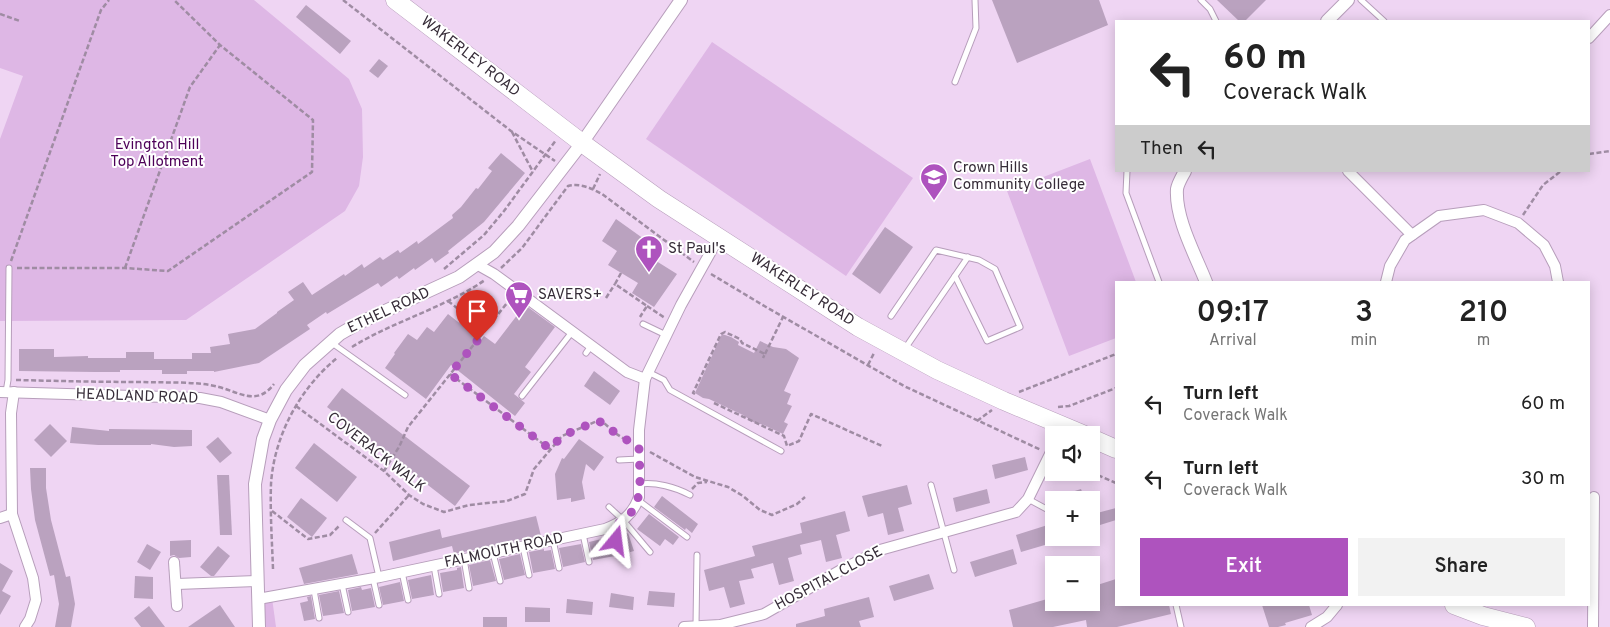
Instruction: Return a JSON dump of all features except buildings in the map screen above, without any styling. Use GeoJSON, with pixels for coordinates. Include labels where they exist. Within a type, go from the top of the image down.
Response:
{"type":"FeatureCollection","features":[{"type":"Feature","properties":{"kind":"highway","name":"WAKERLEY ROAD"},"geometry":{"type":"LineString","coordinates":[[395,0],[582,143],[659,199],[858,326],[903,352],[1004,401],[1041,416],[1055,426]]}},
{"type":"Feature","properties":{"kind":"highway"},"geometry":{"type":"LineString","coordinates":[[1100,442],[1115,449]]}},
{"type":"Feature","properties":{"kind":"highway"},"geometry":{"type":"LineString","coordinates":[[1457,606],[1484,616],[1526,627]]}},
{"type":"Feature","properties":{"kind":"street","name":"ETHEL ROAD"},"geometry":{"type":"LineString","coordinates":[[259,627],[255,484],[263,439],[270,420],[286,390],[305,365],[340,334],[359,323],[460,277],[494,252],[518,226],[582,143],[681,0]]}},
{"type":"Feature","properties":{"kind":"street"},"geometry":{"type":"LineString","coordinates":[[1328,20],[1348,0]]}},
{"type":"Feature","properties":{"kind":"street"},"geometry":{"type":"LineString","coordinates":[[1590,37],[1610,15]]}},
{"type":"Feature","properties":{"kind":"street"},"geometry":{"type":"LineString","coordinates":[[1185,172],[1177,188],[1179,206],[1184,226],[1206,281]]}},
{"type":"Feature","properties":{"kind":"street"},"geometry":{"type":"LineString","coordinates":[[1349,172],[1412,235]]}},
{"type":"Feature","properties":{"kind":"street"},"geometry":{"type":"LineString","coordinates":[[1386,281],[1390,266],[1406,240],[1412,235],[1439,216],[1484,210],[1518,223],[1544,245],[1555,266],[1558,281]]}},
{"type":"Feature","properties":{"kind":"street","name":"FALMOUTH ROAD"},"geometry":{"type":"LineString","coordinates":[[258,599],[376,578],[523,547],[583,534],[612,526],[623,520],[636,506],[638,500],[641,407],[647,375],[672,322],[719,237]]}},
{"type":"Feature","properties":{"kind":"street"},"geometry":{"type":"LineString","coordinates":[[478,265],[572,332],[588,350],[627,372],[647,375]]}},
{"type":"Feature","properties":{"kind":"street"},"geometry":{"type":"LineString","coordinates":[[7,392],[11,413],[12,514],[33,578],[36,600],[30,619],[25,627]]}},
{"type":"Feature","properties":{"kind":"street","name":"HEADLAND ROAD"},"geometry":{"type":"LineString","coordinates":[[7,392],[200,398],[221,402],[270,420]]}},
{"type":"Feature","properties":{"kind":"street","name":"HOSPITAL CLOSE"},"geometry":{"type":"LineString","coordinates":[[684,627],[720,625],[764,614],[880,550],[1016,512],[1028,499],[1045,464]]}},
{"type":"Feature","properties":{"kind":"street"},"geometry":{"type":"LineString","coordinates":[[1593,627],[1594,497]]}},
{"type":"Feature","properties":{"kind":"street"},"geometry":{"type":"LineString","coordinates":[[0,518],[12,514]]}},
{"type":"Feature","properties":{"kind":"street"},"geometry":{"type":"LineString","coordinates":[[174,562],[177,606]]}},
{"type":"Feature","properties":{"kind":"street"},"geometry":{"type":"LineString","coordinates":[[177,584],[258,581]]}},
{"type":"Feature","properties":{"kind":"street"},"geometry":{"type":"LineString","coordinates":[[1325,606],[1327,617]]}},
{"type":"Feature","properties":{"kind":"street"},"geometry":{"type":"LineString","coordinates":[[1311,627],[1327,617],[1336,606]]}},
{"type":"Feature","properties":{"kind":"lane"},"geometry":{"type":"LineString","coordinates":[[956,82],[976,28],[974,0]]}},
{"type":"Feature","properties":{"kind":"lane"},"geometry":{"type":"LineString","coordinates":[[1201,0],[1210,9],[1216,20]]}},
{"type":"Feature","properties":{"kind":"lane"},"geometry":{"type":"LineString","coordinates":[[1361,0],[1383,20]]}},
{"type":"Feature","properties":{"kind":"lane"},"geometry":{"type":"LineString","coordinates":[[1127,172],[1126,193],[1159,281]]}},
{"type":"Feature","properties":{"kind":"lane"},"geometry":{"type":"LineString","coordinates":[[891,316],[936,250],[979,260],[995,269],[1020,327],[987,341],[955,276]]}},
{"type":"Feature","properties":{"kind":"lane"},"geometry":{"type":"LineString","coordinates":[[903,352],[968,258]]}},
{"type":"Feature","properties":{"kind":"lane"},"geometry":{"type":"LineString","coordinates":[[7,392],[9,268]]}},
{"type":"Feature","properties":{"kind":"lane"},"geometry":{"type":"LineString","coordinates":[[643,324],[666,335]]}},
{"type":"Feature","properties":{"kind":"lane"},"geometry":{"type":"LineString","coordinates":[[522,396],[572,332]]}},
{"type":"Feature","properties":{"kind":"lane"},"geometry":{"type":"LineString","coordinates":[[330,342],[405,396]]}},
{"type":"Feature","properties":{"kind":"lane"},"geometry":{"type":"LineString","coordinates":[[647,375],[664,380],[670,390],[781,451]]}},
{"type":"Feature","properties":{"kind":"lane"},"geometry":{"type":"LineString","coordinates":[[620,460],[639,460]]}},
{"type":"Feature","properties":{"kind":"lane"},"geometry":{"type":"LineString","coordinates":[[640,484],[648,483],[666,486],[682,491],[690,496]]}},
{"type":"Feature","properties":{"kind":"lane"},"geometry":{"type":"LineString","coordinates":[[931,484],[954,570]]}},
{"type":"Feature","properties":{"kind":"lane"},"geometry":{"type":"LineString","coordinates":[[1028,499],[1045,508]]}},
{"type":"Feature","properties":{"kind":"lane"},"geometry":{"type":"LineString","coordinates":[[638,500],[687,537]]}},
{"type":"Feature","properties":{"kind":"lane"},"geometry":{"type":"LineString","coordinates":[[609,507],[623,520],[650,552]]}},
{"type":"Feature","properties":{"kind":"lane"},"geometry":{"type":"LineString","coordinates":[[346,520],[370,538],[379,606]]}},
{"type":"Feature","properties":{"kind":"lane"},"geometry":{"type":"LineString","coordinates":[[612,526],[619,555]]}},
{"type":"Feature","properties":{"kind":"lane"},"geometry":{"type":"LineString","coordinates":[[583,534],[589,562]]}},
{"type":"Feature","properties":{"kind":"lane"},"geometry":{"type":"LineString","coordinates":[[553,540],[559,568]]}},
{"type":"Feature","properties":{"kind":"lane"},"geometry":{"type":"LineString","coordinates":[[523,547],[528,575]]}},
{"type":"Feature","properties":{"kind":"lane"},"geometry":{"type":"LineString","coordinates":[[493,553],[500,581]]}},
{"type":"Feature","properties":{"kind":"lane"},"geometry":{"type":"LineString","coordinates":[[696,625],[697,555]]}},
{"type":"Feature","properties":{"kind":"lane"},"geometry":{"type":"LineString","coordinates":[[464,559],[469,588]]}},
{"type":"Feature","properties":{"kind":"lane"},"geometry":{"type":"LineString","coordinates":[[434,566],[439,594]]}},
{"type":"Feature","properties":{"kind":"lane"},"geometry":{"type":"LineString","coordinates":[[402,572],[408,600]]}},
{"type":"Feature","properties":{"kind":"lane"},"geometry":{"type":"LineString","coordinates":[[342,584],[348,612]]}},
{"type":"Feature","properties":{"kind":"lane"},"geometry":{"type":"LineString","coordinates":[[314,590],[319,618]]}},
{"type":"Feature","properties":{"kind":"lane"},"geometry":{"type":"LineString","coordinates":[[1176,606],[1181,627]]}},
{"type":"Feature","properties":{"kind":"path"},"geometry":{"type":"LineString","coordinates":[[109,0],[101,10],[9,268],[125,268],[168,271],[312,172],[313,120],[220,45],[174,0]]}},
{"type":"Feature","properties":{"kind":"path"},"geometry":{"type":"LineString","coordinates":[[344,0],[512,131],[564,167]]}},
{"type":"Feature","properties":{"kind":"path"},"geometry":{"type":"LineString","coordinates":[[0,14],[20,21]]}},
{"type":"Feature","properties":{"kind":"path"},"geometry":{"type":"LineString","coordinates":[[125,268],[190,87],[220,45]]}},
{"type":"Feature","properties":{"kind":"path"},"geometry":{"type":"LineString","coordinates":[[440,273],[484,235],[564,129]]}},
{"type":"Feature","properties":{"kind":"path"},"geometry":{"type":"LineString","coordinates":[[512,131],[533,172]]}},
{"type":"Feature","properties":{"kind":"path"},"geometry":{"type":"LineString","coordinates":[[1590,154],[1610,151]]}},
{"type":"Feature","properties":{"kind":"path"},"geometry":{"type":"LineString","coordinates":[[1518,223],[1543,185],[1560,172]]}},
{"type":"Feature","properties":{"kind":"path"},"geometry":{"type":"LineString","coordinates":[[606,298],[621,273]]}},
{"type":"Feature","properties":{"kind":"path"},"geometry":{"type":"LineString","coordinates":[[615,284],[672,322]]}},
{"type":"Feature","properties":{"kind":"path"},"geometry":{"type":"LineString","coordinates":[[384,471],[399,447],[408,427],[516,291]]}},
{"type":"Feature","properties":{"kind":"path"},"geometry":{"type":"LineString","coordinates":[[448,301],[485,330]]}},
{"type":"Feature","properties":{"kind":"path"},"geometry":{"type":"LineString","coordinates":[[638,320],[647,306]]}},
{"type":"Feature","properties":{"kind":"path"},"geometry":{"type":"LineString","coordinates":[[763,358],[783,317]]}},
{"type":"Feature","properties":{"kind":"path"},"geometry":{"type":"LineString","coordinates":[[700,396],[694,393],[721,334],[725,332],[765,354]]}},
{"type":"Feature","properties":{"kind":"path"},"geometry":{"type":"LineString","coordinates":[[1004,401],[1024,390],[1115,354]]}},
{"type":"Feature","properties":{"kind":"path"},"geometry":{"type":"LineString","coordinates":[[450,374],[550,449]]}},
{"type":"Feature","properties":{"kind":"path"},"geometry":{"type":"LineString","coordinates":[[8,380],[177,383],[217,386],[249,397],[258,396],[270,389],[276,382]]}},
{"type":"Feature","properties":{"kind":"path"},"geometry":{"type":"LineString","coordinates":[[1041,416],[1052,409],[1069,406],[1115,388]]}},
{"type":"Feature","properties":{"kind":"path"},"geometry":{"type":"LineString","coordinates":[[707,400],[784,436],[787,446],[799,441],[811,414],[882,446]]}},
{"type":"Feature","properties":{"kind":"path","name":"COVERACK WALK"},"geometry":{"type":"LineString","coordinates":[[296,406],[384,471],[409,495],[423,504],[444,512],[469,505],[507,502],[526,494],[534,469],[562,436],[597,421],[604,423],[615,433],[639,447]]}},
{"type":"Feature","properties":{"kind":"path"},"geometry":{"type":"LineString","coordinates":[[639,447],[695,477],[728,487],[760,510],[772,514],[797,504],[805,498]]}},
{"type":"Feature","properties":{"kind":"path"},"geometry":{"type":"LineString","coordinates":[[1100,476],[1115,483]]}},
{"type":"Feature","properties":{"kind":"path"},"geometry":{"type":"LineString","coordinates":[[690,496],[692,489],[698,483],[708,482]]}},
{"type":"Feature","properties":{"kind":"path"},"geometry":{"type":"LineString","coordinates":[[370,538],[409,495]]}},
{"type":"Feature","properties":{"kind":"path"},"geometry":{"type":"LineString","coordinates":[[272,512],[308,539],[330,535],[346,520]]}},
{"type":"Feature","properties":{"kind":"green space","name":"Evington Hill Top Allotment"},"geometry":{"type":"Polygon","coordinates":[[[0,0],[254,0],[349,79],[362,109],[363,157],[359,186],[345,211],[186,320],[0,321],[0,139],[23,76],[0,68],[0,0]]]}},
{"type":"Feature","properties":{"kind":"green space"},"geometry":{"type":"Polygon","coordinates":[[[712,42],[913,178],[846,276],[646,139],[712,42]]]}},
{"type":"Feature","properties":{"kind":"green space"},"geometry":{"type":"Polygon","coordinates":[[[1090,159],[1136,281],[1115,281],[1115,338],[1069,356],[1007,191],[1090,159]]]}},
{"type":"Feature","properties":{"kind":"green space"},"geometry":{"type":"Polygon","coordinates":[[[272,598],[276,627],[259,627],[258,599],[272,598]]]}},
{"type":"Feature","properties":{"kind":"place","name":"Crown Hills Community College"},"geometry":{"type":"Point","coordinates":[934,201]}},
{"type":"Feature","properties":{"kind":"place","name":"St Paul's"},"geometry":{"type":"Point","coordinates":[649,273]}},
{"type":"Feature","properties":{"kind":"place","name":"SAVERS+"},"geometry":{"type":"Point","coordinates":[519,319]}},
{"type":"Feature","properties":{"kind":"route"},"geometry":{"type":"LineString","coordinates":[[477,341],[450,374],[550,449],[562,436],[597,421],[604,423],[615,433],[639,447],[639,498],[636,506],[628,516],[619,524],[612,526],[616,541]]}}]}
